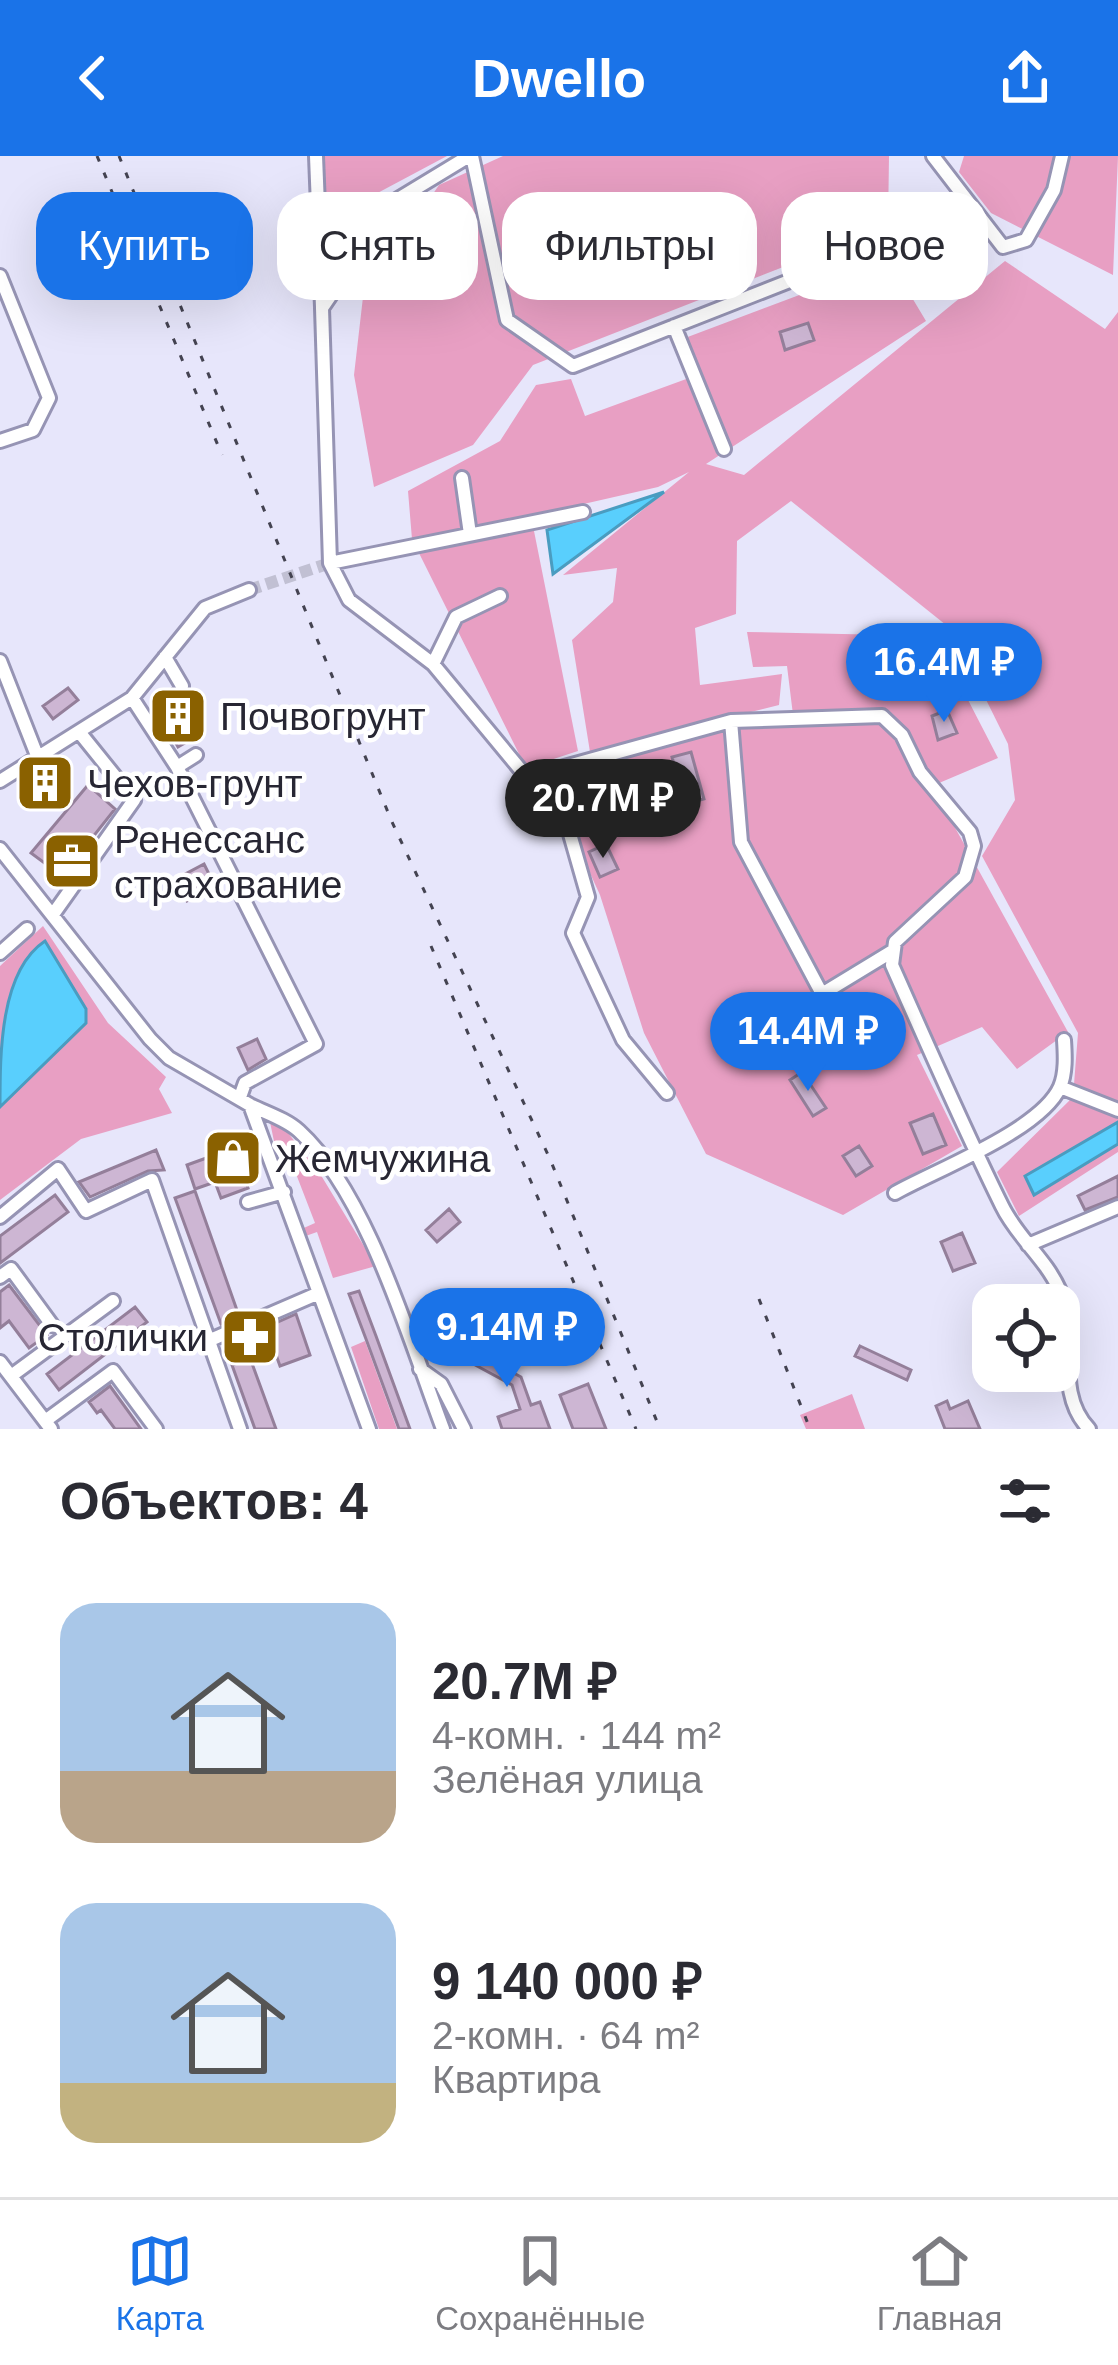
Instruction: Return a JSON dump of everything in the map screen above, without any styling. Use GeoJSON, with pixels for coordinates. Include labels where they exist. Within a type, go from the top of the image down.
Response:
{"type":"FeatureCollection","features":[{"type":"Feature","properties":{"kind":"street"},"geometry":{"type":"LineString","coordinates":[[316,156],[330,563],[349,600],[433,664],[568,827],[588,897],[573,933],[623,1040],[667,1094]]}},
{"type":"Feature","properties":{"kind":"street"},"geometry":{"type":"LineString","coordinates":[[322,308],[395,201],[471,156],[507,320],[573,366],[781,284]]}},
{"type":"Feature","properties":{"kind":"street"},"geometry":{"type":"LineString","coordinates":[[933,156],[958,192]]}},
{"type":"Feature","properties":{"kind":"street"},"geometry":{"type":"LineString","coordinates":[[988,230],[1003,247],[1026,240],[1054,190],[1061,156]]}},
{"type":"Feature","properties":{"kind":"street"},"geometry":{"type":"LineString","coordinates":[[0,276],[49,398],[33,430],[0,441]]}},
{"type":"Feature","properties":{"kind":"street"},"geometry":{"type":"LineString","coordinates":[[674,326],[724,449]]}},
{"type":"Feature","properties":{"kind":"street"},"geometry":{"type":"LineString","coordinates":[[462,478],[470,534]]}},
{"type":"Feature","properties":{"kind":"street"},"geometry":{"type":"LineString","coordinates":[[330,563],[583,512]]}},
{"type":"Feature","properties":{"kind":"street"},"geometry":{"type":"LineString","coordinates":[[0,781],[132,698],[205,608],[249,590]]}},
{"type":"Feature","properties":{"kind":"street"},"geometry":{"type":"LineString","coordinates":[[433,664],[455,617],[500,596]]}},
{"type":"Feature","properties":{"kind":"street"},"geometry":{"type":"LineString","coordinates":[[165,657],[182,686]]}},
{"type":"Feature","properties":{"kind":"street"},"geometry":{"type":"LineString","coordinates":[[0,661],[38,758]]}},
{"type":"Feature","properties":{"kind":"street"},"geometry":{"type":"LineString","coordinates":[[132,698],[177,767],[316,1044],[245,1083],[245,1101],[284,1192],[369,1429]]}},
{"type":"Feature","properties":{"kind":"street"},"geometry":{"type":"LineString","coordinates":[[528,777],[731,722],[859,713],[882,716],[902,734],[920,772],[970,832],[974,860],[965,877],[891,952],[822,994],[741,842],[731,722]]}},
{"type":"Feature","properties":{"kind":"street"},"geometry":{"type":"LineString","coordinates":[[54,913],[134,800],[80,734]]}},
{"type":"Feature","properties":{"kind":"street"},"geometry":{"type":"LineString","coordinates":[[177,767],[196,754]]}},
{"type":"Feature","properties":{"kind":"street"},"geometry":{"type":"LineString","coordinates":[[0,849],[150,1040],[194,1073],[298,1130],[328,1165],[377,1255],[443,1429]]}},
{"type":"Feature","properties":{"kind":"street"},"geometry":{"type":"LineString","coordinates":[[0,953],[27,929]]}},
{"type":"Feature","properties":{"kind":"street"},"geometry":{"type":"LineString","coordinates":[[891,952],[1004,1211],[1065,1304],[1066,1370],[1077,1410],[1089,1429]]}},
{"type":"Feature","properties":{"kind":"street"},"geometry":{"type":"LineString","coordinates":[[895,1193],[974,1149],[994,1143],[1049,1102],[1060,1087],[1064,1040]]}},
{"type":"Feature","properties":{"kind":"street"},"geometry":{"type":"LineString","coordinates":[[1060,1087],[1118,1110]]}},
{"type":"Feature","properties":{"kind":"street"},"geometry":{"type":"LineString","coordinates":[[0,1217],[58,1169],[86,1211],[152,1180],[240,1429]]}},
{"type":"Feature","properties":{"kind":"street"},"geometry":{"type":"LineString","coordinates":[[248,1202],[284,1192]]}},
{"type":"Feature","properties":{"kind":"street"},"geometry":{"type":"LineString","coordinates":[[1028,1245],[1118,1207]]}},
{"type":"Feature","properties":{"kind":"street"},"geometry":{"type":"LineString","coordinates":[[0,1277],[11,1269],[52,1325]]}},
{"type":"Feature","properties":{"kind":"street"},"geometry":{"type":"LineString","coordinates":[[208,1341],[320,1293]]}},
{"type":"Feature","properties":{"kind":"street"},"geometry":{"type":"LineString","coordinates":[[11,1376],[113,1301]]}},
{"type":"Feature","properties":{"kind":"street"},"geometry":{"type":"LineString","coordinates":[[0,1362],[48,1425],[113,1371],[156,1429]]}},
{"type":"Feature","properties":{"kind":"street"},"geometry":{"type":"LineString","coordinates":[[420,1369],[441,1384],[464,1429]]}},
{"type":"Feature","properties":{"kind":"shaded area"},"geometry":{"type":"Polygon","coordinates":[[[323,156],[447,156],[379,192],[324,192],[323,156]]]}},
{"type":"Feature","properties":{"kind":"shaded area"},"geometry":{"type":"Polygon","coordinates":[[[503,156],[889,156],[888,192],[781,192],[781,268],[757,277],[757,192],[502,192],[502,300],[699,300],[533,365],[473,445],[374,487],[354,375],[363,300],[478,300],[478,192],[434,192],[439,185],[503,156]]]}},
{"type":"Feature","properties":{"kind":"shaded area"},"geometry":{"type":"Polygon","coordinates":[[[964,156],[1118,156],[1113,275],[991,213],[988,192],[975,192],[959,172],[964,156]]]}},
{"type":"Feature","properties":{"kind":"shaded area"},"geometry":{"type":"Polygon","coordinates":[[[1005,261],[1105,329],[1118,312],[1118,1152],[1019,1216],[997,1172],[1073,1097],[1078,1033],[982,856],[1015,800],[1008,744],[951,629],[791,501],[737,541],[736,614],[695,628],[700,685],[782,674],[779,705],[590,752],[572,640],[613,602],[617,568],[563,575],[689,472],[658,487],[531,516],[578,751],[526,768],[412,539],[408,491],[500,441],[536,385],[571,379],[585,416],[689,378],[685,338],[786,300],[913,300],[926,321],[706,464],[744,475],[957,300],[988,300],[988,275],[1005,261]]]}},
{"type":"Feature","properties":{"kind":"shaded area"},"geometry":{"type":"Polygon","coordinates":[[[747,632],[935,636],[998,758],[932,786],[1068,1032],[1017,1069],[982,1027],[917,1055],[962,1146],[843,1215],[706,1154],[644,1033],[600,895],[546,777],[741,727],[794,723],[787,666],[753,667],[747,632]]]}},
{"type":"Feature","properties":{"kind":"shaded area"},"geometry":{"type":"Polygon","coordinates":[[[43,926],[108,1023],[166,1077],[159,1089],[172,1113],[81,1139],[0,1200],[0,966],[43,926]]]}},
{"type":"Feature","properties":{"kind":"shaded area"},"geometry":{"type":"Polygon","coordinates":[[[277,1119],[319,1172],[376,1266],[333,1278],[317,1232],[300,1238],[297,1231],[315,1223],[286,1148],[276,1151],[270,1122],[277,1119]]]}},
{"type":"Feature","properties":{"kind":"shaded area"},"geometry":{"type":"Polygon","coordinates":[[[365,1341],[397,1429],[379,1429],[351,1347],[365,1341]]]}},
{"type":"Feature","properties":{"kind":"shaded area"},"geometry":{"type":"Polygon","coordinates":[[[852,1394],[865,1429],[806,1429],[800,1415],[852,1394]]]}},
{"type":"Feature","properties":{"kind":"water"},"geometry":{"type":"Polygon","coordinates":[[[664,492],[553,574],[547,530],[664,492]]]}},
{"type":"Feature","properties":{"kind":"water"},"geometry":{"type":"Polygon","coordinates":[[[45,941],[86,1009],[86,1023],[0,1107],[2,1039],[11,992],[30,955],[45,941]]]}},
{"type":"Feature","properties":{"kind":"water"},"geometry":{"type":"Polygon","coordinates":[[[1118,1122],[1118,1144],[1034,1195],[1025,1176],[1118,1122]]]}},
{"type":"Feature","properties":{"kind":"building"},"geometry":{"type":"Polygon","coordinates":[[[808,323],[814,340],[785,350],[780,332],[808,323]]]}},
{"type":"Feature","properties":{"kind":"building"},"geometry":{"type":"Polygon","coordinates":[[[68,688],[78,700],[53,719],[43,706],[68,688]]]}},
{"type":"Feature","properties":{"kind":"building","name":"Почвогрунт"},"geometry":{"type":"Polygon","coordinates":[[[172,689],[184,696],[204,732],[178,747],[152,700],[172,689]]]}},
{"type":"Feature","properties":{"kind":"building"},"geometry":{"type":"Polygon","coordinates":[[[947,710],[957,733],[938,740],[932,716],[947,710]]]}},
{"type":"Feature","properties":{"kind":"building"},"geometry":{"type":"Polygon","coordinates":[[[691,752],[704,799],[685,804],[672,757],[691,752]]]}},
{"type":"Feature","properties":{"kind":"building"},"geometry":{"type":"Polygon","coordinates":[[[88,785],[115,809],[62,876],[31,853],[88,785]]]}},
{"type":"Feature","properties":{"kind":"building"},"geometry":{"type":"Polygon","coordinates":[[[606,844],[618,869],[600,877],[589,852],[606,844]]]}},
{"type":"Feature","properties":{"kind":"building"},"geometry":{"type":"Polygon","coordinates":[[[204,864],[215,886],[187,901],[176,879],[204,864]]]}},
{"type":"Feature","properties":{"kind":"building"},"geometry":{"type":"Polygon","coordinates":[[[257,1039],[266,1059],[248,1070],[238,1048],[257,1039]]]}},
{"type":"Feature","properties":{"kind":"building"},"geometry":{"type":"Polygon","coordinates":[[[802,1072],[826,1108],[813,1116],[790,1080],[802,1072]]]}},
{"type":"Feature","properties":{"kind":"building"},"geometry":{"type":"Polygon","coordinates":[[[933,1114],[946,1145],[923,1154],[910,1123],[933,1114]]]}},
{"type":"Feature","properties":{"kind":"building"},"geometry":{"type":"Polygon","coordinates":[[[859,1146],[872,1166],[856,1176],[843,1156],[859,1146]]]}},
{"type":"Feature","properties":{"kind":"building"},"geometry":{"type":"Polygon","coordinates":[[[234,1148],[248,1188],[221,1198],[215,1182],[195,1189],[187,1165],[234,1148]]]}},
{"type":"Feature","properties":{"kind":"building"},"geometry":{"type":"Polygon","coordinates":[[[156,1150],[164,1170],[148,1171],[90,1197],[79,1182],[156,1150]]]}},
{"type":"Feature","properties":{"kind":"building"},"geometry":{"type":"Polygon","coordinates":[[[1118,1176],[1118,1197],[1085,1210],[1078,1196],[1118,1176]]]}},
{"type":"Feature","properties":{"kind":"building"},"geometry":{"type":"Polygon","coordinates":[[[195,1191],[239,1316],[221,1324],[175,1198],[195,1191]]]}},
{"type":"Feature","properties":{"kind":"building"},"geometry":{"type":"Polygon","coordinates":[[[55,1195],[68,1212],[0,1263],[0,1236],[55,1195]]]}},
{"type":"Feature","properties":{"kind":"building"},"geometry":{"type":"Polygon","coordinates":[[[449,1209],[460,1222],[437,1242],[426,1230],[449,1209]]]}},
{"type":"Feature","properties":{"kind":"building"},"geometry":{"type":"Polygon","coordinates":[[[962,1233],[975,1263],[953,1271],[941,1242],[962,1233]]]}},
{"type":"Feature","properties":{"kind":"building"},"geometry":{"type":"Polygon","coordinates":[[[9,1285],[47,1335],[29,1348],[9,1321],[0,1328],[0,1292],[9,1285]]]}},
{"type":"Feature","properties":{"kind":"building"},"geometry":{"type":"Polygon","coordinates":[[[359,1291],[410,1429],[399,1429],[349,1294],[359,1291]]]}},
{"type":"Feature","properties":{"kind":"building"},"geometry":{"type":"Polygon","coordinates":[[[135,1307],[147,1322],[59,1390],[47,1374],[135,1307]]]}},
{"type":"Feature","properties":{"kind":"building"},"geometry":{"type":"Polygon","coordinates":[[[296,1314],[310,1355],[280,1366],[274,1349],[252,1357],[244,1337],[296,1314]]]}},
{"type":"Feature","properties":{"kind":"building"},"geometry":{"type":"Polygon","coordinates":[[[468,1329],[476,1353],[521,1377],[531,1405],[540,1402],[550,1429],[502,1429],[498,1417],[520,1409],[512,1385],[466,1360],[456,1334],[468,1329]]]}},
{"type":"Feature","properties":{"kind":"building"},"geometry":{"type":"Polygon","coordinates":[[[860,1346],[911,1370],[907,1380],[855,1356],[860,1346]]]}},
{"type":"Feature","properties":{"kind":"building"},"geometry":{"type":"Polygon","coordinates":[[[250,1358],[276,1429],[255,1429],[232,1365],[250,1358]]]}},
{"type":"Feature","properties":{"kind":"building"},"geometry":{"type":"Polygon","coordinates":[[[588,1384],[606,1429],[573,1429],[560,1395],[588,1384]]]}},
{"type":"Feature","properties":{"kind":"building"},"geometry":{"type":"Polygon","coordinates":[[[110,1386],[141,1429],[115,1429],[89,1402],[110,1386]]]}},
{"type":"Feature","properties":{"kind":"building"},"geometry":{"type":"Polygon","coordinates":[[[947,1401],[950,1409],[968,1401],[980,1429],[945,1429],[936,1406],[947,1401]]]}},
{"type":"Feature","properties":{"kind":"tunnel"},"geometry":{"type":"LineString","coordinates":[[249,590],[330,563]]}},
{"type":"Feature","properties":{"kind":"railway"},"geometry":{"type":"LineString","coordinates":[[97,156],[222,455]]}},
{"type":"Feature","properties":{"kind":"railway"},"geometry":{"type":"LineString","coordinates":[[119,156],[392,822],[550,1159],[660,1429]]}},
{"type":"Feature","properties":{"kind":"railway"},"geometry":{"type":"LineString","coordinates":[[431,946],[636,1429]]}},
{"type":"Feature","properties":{"kind":"railway"},"geometry":{"type":"LineString","coordinates":[[759,1299],[810,1429]]}},
{"type":"Feature","properties":{"kind":"place","name":"Почвогрунт"},"geometry":{"type":"Point","coordinates":[178,716]}},
{"type":"Feature","properties":{"kind":"place","name":"Чехов-грунт"},"geometry":{"type":"Point","coordinates":[45,783]}},
{"type":"Feature","properties":{"kind":"place","name":"Ренессанс страхование"},"geometry":{"type":"Point","coordinates":[72,861]}},
{"type":"Feature","properties":{"kind":"place","name":"Жемчужина"},"geometry":{"type":"Point","coordinates":[233,1158]}},
{"type":"Feature","properties":{"kind":"place","name":"Столички"},"geometry":{"type":"Point","coordinates":[250,1337]}}]}
